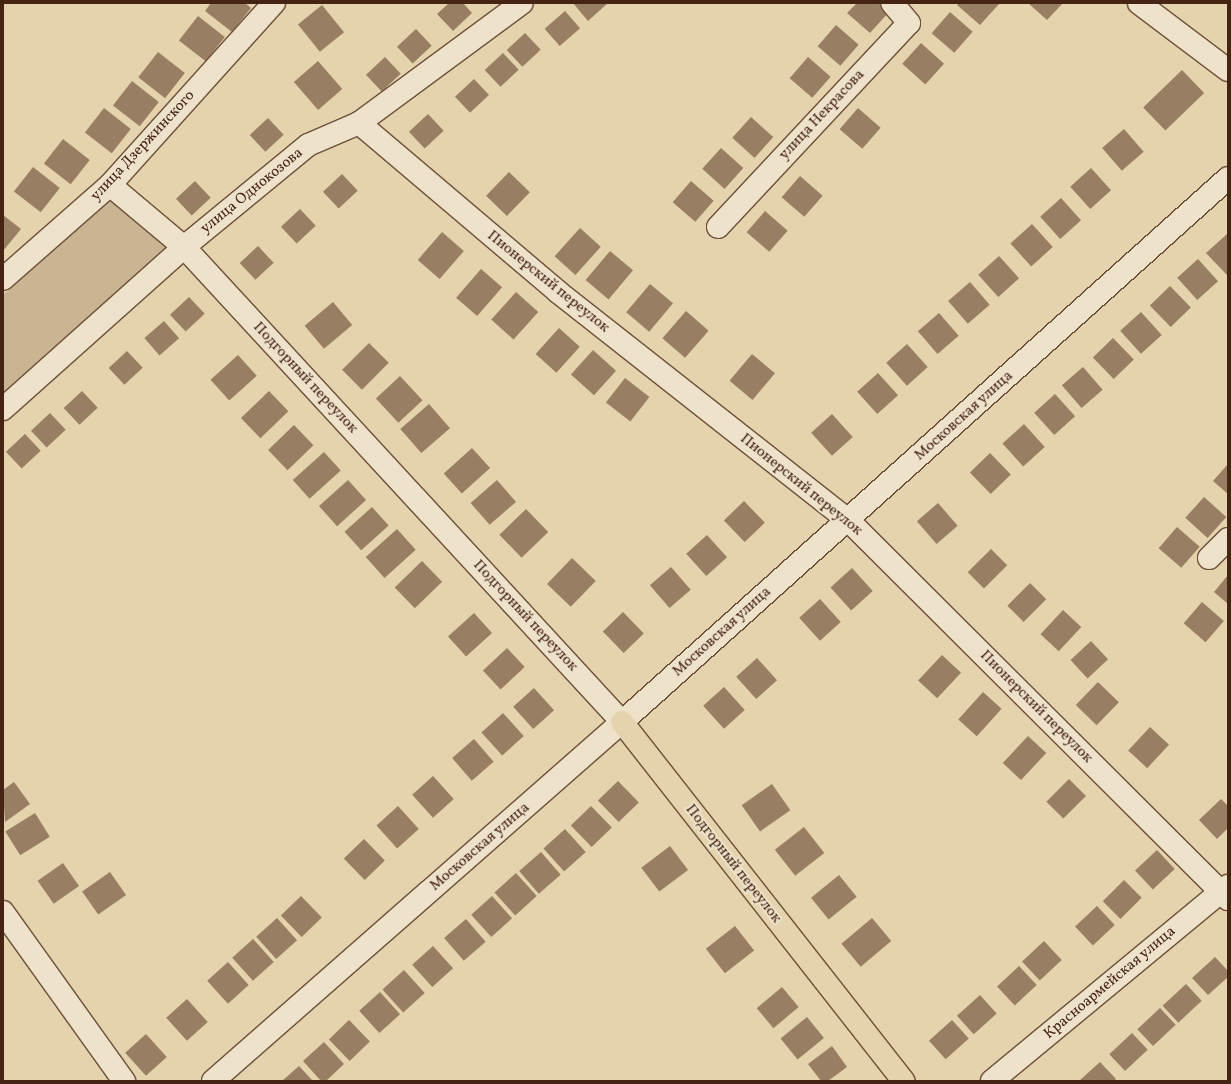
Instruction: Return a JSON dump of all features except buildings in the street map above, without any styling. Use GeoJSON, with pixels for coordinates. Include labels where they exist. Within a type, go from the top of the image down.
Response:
{"type":"FeatureCollection","features":[{"type":"Feature","properties":{"kind":"main road","name":"Подгорный переулок"},"geometry":{"type":"LineString","coordinates":[[622,722],[903,1081]]}},
{"type":"Feature","properties":{"kind":"street","name":"улица Дзержинского"},"geometry":{"type":"LineString","coordinates":[[3,280],[110,184],[274,3]]}},
{"type":"Feature","properties":{"kind":"street","name":"улица Однокозова"},"geometry":{"type":"LineString","coordinates":[[3,409],[184,248],[308,145],[359,123],[522,3]]}},
{"type":"Feature","properties":{"kind":"street","name":"улица Некрасова"},"geometry":{"type":"LineString","coordinates":[[718,227],[909,23],[892,3]]}},
{"type":"Feature","properties":{"kind":"street"},"geometry":{"type":"LineString","coordinates":[[1139,3],[1228,70]]}},
{"type":"Feature","properties":{"kind":"street","name":"Пионерский переулок"},"geometry":{"type":"LineString","coordinates":[[359,123],[558,292],[848,520],[1226,892]]}},
{"type":"Feature","properties":{"kind":"street","name":"Московская улица"},"geometry":{"type":"LineString","coordinates":[[213,1081],[622,722],[1228,178]]}},
{"type":"Feature","properties":{"kind":"street","name":"Подгорный переулок"},"geometry":{"type":"LineString","coordinates":[[110,184],[184,248],[622,722]]}},
{"type":"Feature","properties":{"kind":"street"},"geometry":{"type":"LineString","coordinates":[[1209,558],[1228,539]]}},
{"type":"Feature","properties":{"kind":"street","name":"Красноармейская улица"},"geometry":{"type":"LineString","coordinates":[[992,1081],[1226,892]]}},
{"type":"Feature","properties":{"kind":"street"},"geometry":{"type":"LineString","coordinates":[[3,912],[124,1081]]}},
{"type":"Feature","properties":{"kind":"shaded area"},"geometry":{"type":"Polygon","coordinates":[[[112,197],[171,248],[3,397],[3,295],[112,197]]]}}]}
